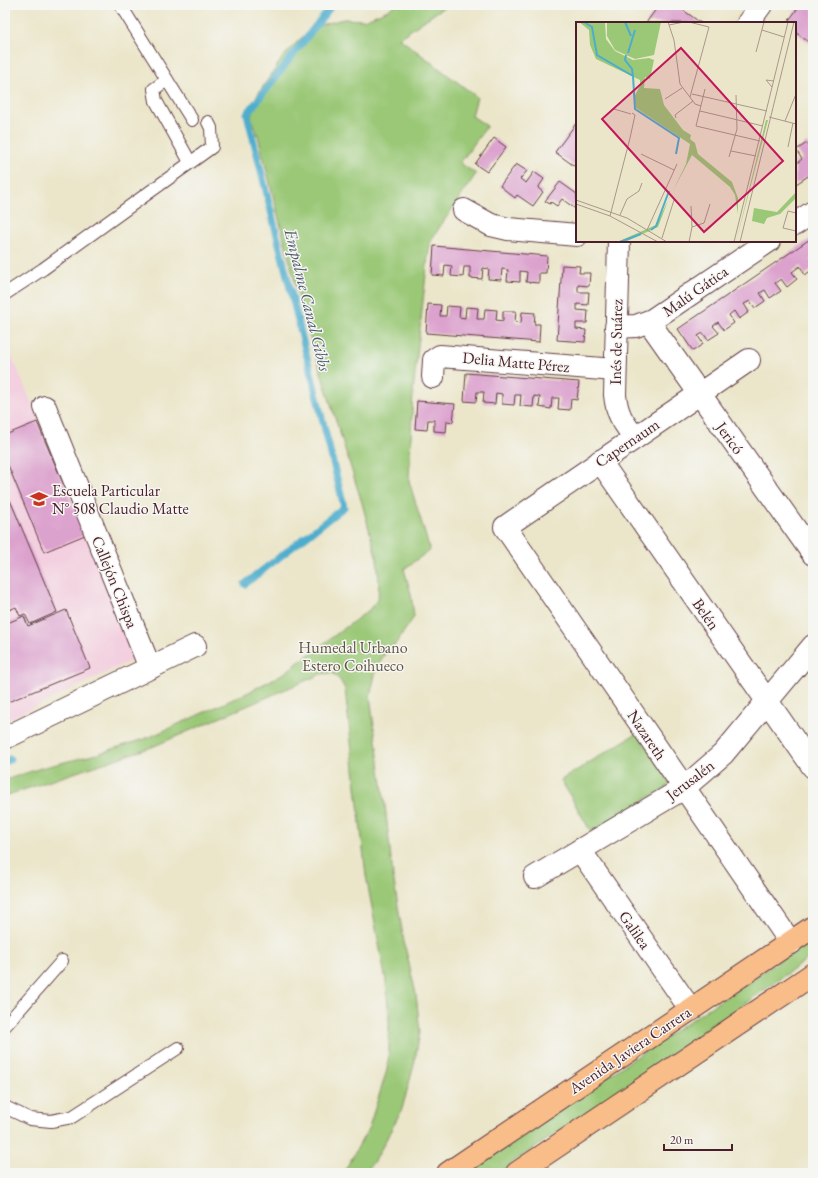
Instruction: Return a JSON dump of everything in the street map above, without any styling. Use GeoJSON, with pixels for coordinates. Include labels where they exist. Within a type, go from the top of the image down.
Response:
{"type":"FeatureCollection","features":[{"type":"Feature","properties":{"kind":"main road","name":"Avenida Javiera Carrera"},"geometry":{"type":"LineString","coordinates":[[448,1173],[813,927]]}},
{"type":"Feature","properties":{"kind":"main road"},"geometry":{"type":"LineString","coordinates":[[516,1173],[813,974]]}},
{"type":"Feature","properties":{"kind":"street"},"geometry":{"type":"LineString","coordinates":[[749,22],[761,5]]}},
{"type":"Feature","properties":{"kind":"street"},"geometry":{"type":"LineString","coordinates":[[464,210],[491,225],[508,229],[576,235]]}},
{"type":"Feature","properties":{"kind":"street"},"geometry":{"type":"LineString","coordinates":[[796,223],[813,212]]}},
{"type":"Feature","properties":{"kind":"street","name":"Inés de Suárez"},"geometry":{"type":"LineString","coordinates":[[619,242],[615,395],[619,416],[635,438]]}},
{"type":"Feature","properties":{"kind":"street","name":"Malú Gática"},"geometry":{"type":"LineString","coordinates":[[616,327],[636,326],[649,322],[767,242]]}},
{"type":"Feature","properties":{"kind":"street","name":"Jericó"},"geometry":{"type":"LineString","coordinates":[[649,322],[813,554]]}},
{"type":"Feature","properties":{"kind":"street","name":"Delia Matte Pérez"},"geometry":{"type":"LineString","coordinates":[[433,377],[434,360],[440,356],[616,370]]}},
{"type":"Feature","properties":{"kind":"street","name":"Capernaum"},"geometry":{"type":"LineString","coordinates":[[505,527],[748,360]]}},
{"type":"Feature","properties":{"kind":"street","name":"Callejón Chispa"},"geometry":{"type":"LineString","coordinates":[[44,407],[150,668]]}},
{"type":"Feature","properties":{"kind":"street","name":"Belén"},"geometry":{"type":"LineString","coordinates":[[600,461],[813,767]]}},
{"type":"Feature","properties":{"kind":"street","name":"Nazareth"},"geometry":{"type":"LineString","coordinates":[[505,527],[791,943]]}},
{"type":"Feature","properties":{"kind":"street"},"geometry":{"type":"LineString","coordinates":[[5,738],[195,646]]}},
{"type":"Feature","properties":{"kind":"street","name":"Jerusalén"},"geometry":{"type":"LineString","coordinates":[[535,877],[684,788],[723,754],[813,646]]}},
{"type":"Feature","properties":{"kind":"street","name":"Galilea"},"geometry":{"type":"LineString","coordinates":[[580,850],[691,1010]]}},
{"type":"Feature","properties":{"kind":"lane"},"geometry":{"type":"LineString","coordinates":[[121,6],[192,120]]}},
{"type":"Feature","properties":{"kind":"lane"},"geometry":{"type":"LineString","coordinates":[[167,80],[154,89],[156,101],[190,162]]}},
{"type":"Feature","properties":{"kind":"lane"},"geometry":{"type":"LineString","coordinates":[[5,294],[49,265],[212,146],[211,128],[208,122]]}},
{"type":"Feature","properties":{"kind":"lane"},"geometry":{"type":"LineString","coordinates":[[5,1026],[62,961]]}},
{"type":"Feature","properties":{"kind":"lane"},"geometry":{"type":"LineString","coordinates":[[5,1107],[30,1119],[51,1121],[72,1118],[178,1048]]}},
{"type":"Feature","properties":{"kind":"shaded area","name":"Escuela Particular N° 508 Claudio Matte"},"geometry":{"type":"Polygon","coordinates":[[[5,340],[139,657],[5,721],[5,340]]]}},
{"type":"Feature","properties":{"kind":"green space","name":"Humedal Urbano Estero Coihueco"},"geometry":{"type":"Polygon","coordinates":[[[395,5],[447,5],[399,38],[477,97],[472,116],[487,126],[460,163],[476,174],[431,240],[413,392],[409,481],[430,550],[404,569],[411,594],[414,617],[394,646],[383,656],[376,670],[370,697],[393,876],[404,942],[416,994],[420,1032],[414,1065],[402,1109],[377,1157],[365,1173],[343,1173],[369,1127],[387,1070],[389,1052],[389,1019],[386,981],[366,876],[345,689],[340,680],[332,673],[321,674],[152,747],[5,796],[5,780],[41,768],[97,754],[150,737],[251,691],[284,673],[369,610],[378,599],[379,582],[377,559],[362,503],[305,322],[258,136],[251,117],[256,97],[283,57],[299,40],[316,26],[344,19],[364,20],[388,10],[395,5]]]}},
{"type":"Feature","properties":{"kind":"green space"},"geometry":{"type":"Polygon","coordinates":[[[637,733],[670,782],[667,787],[591,832],[561,780],[637,733]]]}},
{"type":"Feature","properties":{"kind":"green space"},"geometry":{"type":"Polygon","coordinates":[[[813,938],[813,955],[694,1040],[508,1166],[497,1173],[464,1173],[813,938]]]}},
{"type":"Feature","properties":{"kind":"building"},"geometry":{"type":"Polygon","coordinates":[[[659,5],[676,5],[700,22],[647,22],[659,5]]]}},
{"type":"Feature","properties":{"kind":"building"},"geometry":{"type":"Polygon","coordinates":[[[800,5],[813,5],[813,45],[796,33],[796,22],[788,22],[800,5]]]}},
{"type":"Feature","properties":{"kind":"building"},"geometry":{"type":"Polygon","coordinates":[[[576,123],[576,167],[555,152],[576,123]]]}},
{"type":"Feature","properties":{"kind":"building"},"geometry":{"type":"Polygon","coordinates":[[[494,138],[506,147],[487,172],[475,164],[494,138]]]}},
{"type":"Feature","properties":{"kind":"building"},"geometry":{"type":"Polygon","coordinates":[[[807,143],[813,152],[813,173],[796,184],[796,162],[797,163],[802,159],[796,150],[807,143]]]}},
{"type":"Feature","properties":{"kind":"building"},"geometry":{"type":"Polygon","coordinates":[[[516,164],[527,171],[520,179],[526,183],[534,172],[544,179],[538,188],[543,192],[533,206],[517,195],[515,198],[500,186],[516,164]]]}},
{"type":"Feature","properties":{"kind":"building"},"geometry":{"type":"Polygon","coordinates":[[[560,182],[576,193],[576,209],[562,199],[557,206],[551,202],[550,204],[545,201],[560,182]]]}},
{"type":"Feature","properties":{"kind":"building"},"geometry":{"type":"Polygon","coordinates":[[[813,237],[813,258],[810,260],[813,264],[813,269],[805,275],[800,266],[792,272],[797,279],[787,287],[781,279],[775,283],[781,291],[770,298],[765,290],[760,293],[765,301],[755,308],[750,301],[744,304],[749,312],[739,319],[734,311],[729,315],[734,323],[724,330],[718,322],[713,326],[719,333],[708,340],[703,333],[698,336],[703,344],[693,351],[678,329],[813,237]]]}},
{"type":"Feature","properties":{"kind":"building"},"geometry":{"type":"Polygon","coordinates":[[[434,246],[547,256],[546,273],[539,273],[539,283],[526,282],[527,272],[520,271],[520,282],[507,281],[508,270],[502,269],[501,280],[488,279],[489,269],[483,268],[482,279],[470,278],[470,267],[464,267],[463,277],[451,276],[452,266],[445,265],[444,276],[432,275],[434,246]]]}},
{"type":"Feature","properties":{"kind":"building"},"geometry":{"type":"Polygon","coordinates":[[[562,265],[580,266],[579,273],[590,273],[589,286],[578,285],[578,292],[589,292],[588,305],[577,304],[577,310],[588,311],[587,323],[576,323],[576,329],[586,330],[585,342],[557,340],[562,265]]]}},
{"type":"Feature","properties":{"kind":"building"},"geometry":{"type":"Polygon","coordinates":[[[428,304],[441,305],[440,316],[446,316],[447,306],[460,307],[459,317],[465,318],[466,307],[478,308],[477,319],[484,319],[485,309],[497,310],[496,320],[503,321],[503,311],[516,311],[515,322],[521,323],[522,312],[535,313],[534,324],[540,324],[539,342],[426,333],[428,304]]]}},
{"type":"Feature","properties":{"kind":"building"},"geometry":{"type":"Polygon","coordinates":[[[466,373],[579,382],[577,400],[571,399],[570,410],[558,409],[559,398],[552,398],[551,409],[539,407],[540,397],[534,396],[533,407],[520,406],[521,395],[515,395],[514,405],[502,404],[502,394],[496,393],[495,404],[483,403],[484,392],[477,392],[476,402],[464,401],[466,373]]]}},
{"type":"Feature","properties":{"kind":"building"},"geometry":{"type":"Polygon","coordinates":[[[417,401],[455,404],[453,422],[447,421],[446,432],[434,431],[434,420],[428,420],[427,430],[415,429],[417,401]]]}},
{"type":"Feature","properties":{"kind":"building"},"geometry":{"type":"Polygon","coordinates":[[[37,422],[85,535],[44,552],[5,458],[5,435],[37,422]]]}},
{"type":"Feature","properties":{"kind":"building"},"geometry":{"type":"Polygon","coordinates":[[[10,500],[57,612],[30,624],[25,614],[20,616],[16,607],[5,612],[5,502],[10,500]]]}},
{"type":"Feature","properties":{"kind":"building"},"geometry":{"type":"Polygon","coordinates":[[[66,610],[90,668],[8,702],[5,693],[5,624],[24,616],[28,626],[66,610]]]}},
{"type":"Feature","properties":{"kind":"waterway","name":"Empalme Canal Gibbs"},"geometry":{"type":"LineString","coordinates":[[245,584],[344,507],[247,114],[332,5]]}},
{"type":"Feature","properties":{"kind":"waterway","name":"Empalme Canal Gibbs"},"geometry":{"type":"LineString","coordinates":[[5,762],[10,759]]}},
{"type":"Feature","properties":{"kind":"place","name":"Escuela Particular N° 508 Claudio Matte"},"geometry":{"type":"Point","coordinates":[39,499]}}]}
